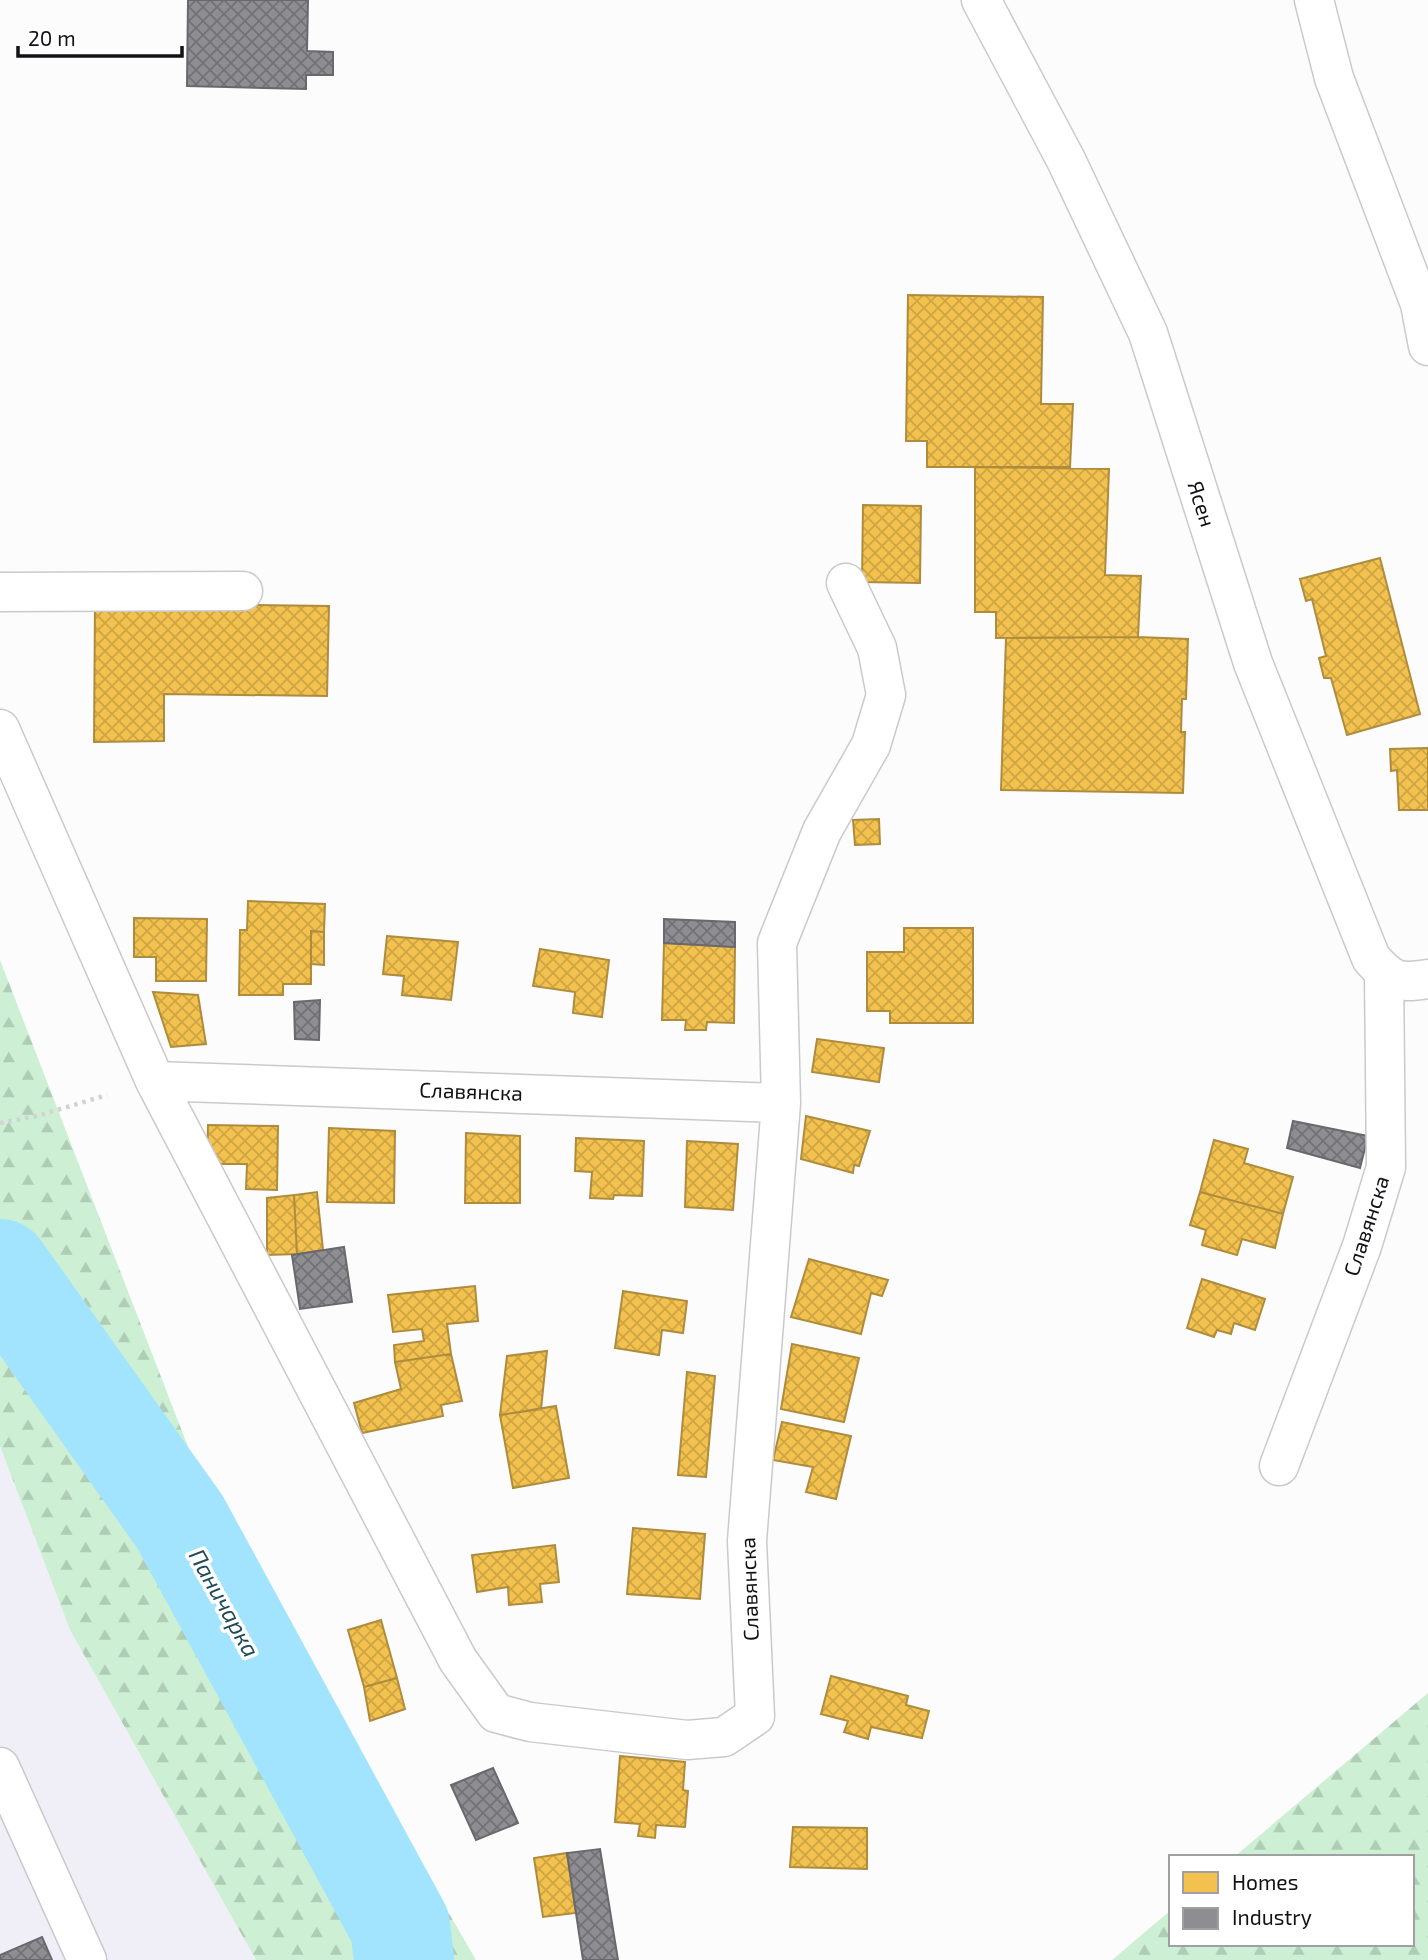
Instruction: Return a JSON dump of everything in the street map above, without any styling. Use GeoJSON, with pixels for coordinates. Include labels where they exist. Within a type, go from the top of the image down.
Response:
{"type":"FeatureCollection","features":[{"type":"Feature","properties":{"kind":"street","name":"Ясен"},"geometry":{"type":"LineString","coordinates":[[981,0],[1066,160],[1148,333],[1253,663],[1362,937],[1371,958],[1384,974]]}},
{"type":"Feature","properties":{"kind":"street"},"geometry":{"type":"LineString","coordinates":[[1314,0],[1334,78],[1420,304],[1428,346]]}},
{"type":"Feature","properties":{"kind":"street"},"geometry":{"type":"LineString","coordinates":[[781,1103],[777,943],[822,831],[872,745],[886,695],[877,648],[846,583]]}},
{"type":"Feature","properties":{"kind":"street"},"geometry":{"type":"LineString","coordinates":[[0,592],[243,591]]}},
{"type":"Feature","properties":{"kind":"street","name":"Славянска"},"geometry":{"type":"LineString","coordinates":[[0,729],[156,1081],[457,1660],[496,1713],[530,1722],[687,1740],[724,1737],[755,1716],[747,1541],[781,1103],[156,1081]]}},
{"type":"Feature","properties":{"kind":"street"},"geometry":{"type":"LineString","coordinates":[[1384,974],[1405,983],[1428,979]]}},
{"type":"Feature","properties":{"kind":"street","name":"Славянска"},"geometry":{"type":"LineString","coordinates":[[1279,1465],[1362,1246],[1386,1167],[1384,974]]}},
{"type":"Feature","properties":{"kind":"street"},"geometry":{"type":"LineString","coordinates":[[0,1767],[87,1960]]}},
{"type":"Feature","properties":{"kind":"path"},"geometry":{"type":"LineString","coordinates":[[0,1123],[156,1081]]}},
{"type":"Feature","properties":{"kind":"shaded area"},"geometry":{"type":"Polygon","coordinates":[[[0,1446],[70,1630],[256,1960],[0,1960],[0,1446]]]}},
{"type":"Feature","properties":{"kind":"green space"},"geometry":{"type":"Polygon","coordinates":[[[0,960],[207,1496],[476,1960],[256,1960],[70,1630],[0,1446],[0,960]]]}},
{"type":"Feature","properties":{"kind":"green space"},"geometry":{"type":"Polygon","coordinates":[[[1428,1693],[1428,1960],[1112,1960],[1169,1912],[1169,1946],[1414,1946],[1414,1855],[1236,1855],[1428,1693]]]}},
{"type":"Feature","properties":{"kind":"building: Homes"},"geometry":{"type":"Polygon","coordinates":[[[908,295],[1043,297],[1041,404],[1073,404],[1070,467],[927,467],[927,441],[906,441],[908,295]]]}},
{"type":"Feature","properties":{"kind":"building: Homes"},"geometry":{"type":"Polygon","coordinates":[[[975,467],[1109,469],[1105,575],[1141,576],[1138,637],[996,638],[996,612],[975,612],[975,467]]]}},
{"type":"Feature","properties":{"kind":"building: Homes"},"geometry":{"type":"Polygon","coordinates":[[[863,505],[921,506],[920,583],[862,582],[863,505]]]}},
{"type":"Feature","properties":{"kind":"building: Homes"},"geometry":{"type":"Polygon","coordinates":[[[1380,558],[1420,714],[1347,735],[1331,678],[1324,678],[1319,658],[1326,656],[1312,599],[1306,601],[1300,579],[1380,558]]]}},
{"type":"Feature","properties":{"kind":"building: Homes"},"geometry":{"type":"Polygon","coordinates":[[[95,603],[329,606],[327,696],[164,694],[164,741],[94,742],[95,603]]]}},
{"type":"Feature","properties":{"kind":"building: Homes"},"geometry":{"type":"Polygon","coordinates":[[[1006,638],[1188,639],[1186,699],[1182,699],[1181,732],[1185,732],[1183,793],[1001,790],[1006,638]]]}},
{"type":"Feature","properties":{"kind":"building: Homes"},"geometry":{"type":"Polygon","coordinates":[[[1428,748],[1428,810],[1399,810],[1397,770],[1391,771],[1390,749],[1428,748]]]}},
{"type":"Feature","properties":{"kind":"building: Homes"},"geometry":{"type":"Polygon","coordinates":[[[879,819],[880,844],[855,845],[853,820],[879,819]]]}},
{"type":"Feature","properties":{"kind":"building: Homes"},"geometry":{"type":"Polygon","coordinates":[[[248,901],[325,904],[324,932],[311,931],[311,984],[283,984],[283,995],[239,995],[240,930],[247,930],[248,901]]]}},
{"type":"Feature","properties":{"kind":"building: Homes"},"geometry":{"type":"Polygon","coordinates":[[[134,918],[207,919],[206,981],[156,981],[156,957],[134,957],[134,918]]]}},
{"type":"Feature","properties":{"kind":"building: Homes"},"geometry":{"type":"Polygon","coordinates":[[[904,928],[973,928],[973,1023],[890,1023],[890,1011],[867,1011],[867,952],[904,952],[904,928]]]}},
{"type":"Feature","properties":{"kind":"building: Homes"},"geometry":{"type":"Polygon","coordinates":[[[311,931],[324,932],[324,965],[311,964],[311,931]]]}},
{"type":"Feature","properties":{"kind":"building: Homes"},"geometry":{"type":"Polygon","coordinates":[[[387,936],[458,942],[451,1000],[402,995],[404,976],[383,974],[387,936]]]}},
{"type":"Feature","properties":{"kind":"building: Homes"},"geometry":{"type":"Polygon","coordinates":[[[664,943],[735,947],[734,1023],[707,1022],[706,1030],[685,1030],[686,1020],[662,1020],[664,943]]]}},
{"type":"Feature","properties":{"kind":"building: Homes"},"geometry":{"type":"Polygon","coordinates":[[[540,949],[609,960],[602,1017],[573,1013],[575,992],[533,986],[540,949]]]}},
{"type":"Feature","properties":{"kind":"building: Homes"},"geometry":{"type":"Polygon","coordinates":[[[153,992],[198,995],[206,1044],[171,1047],[153,992]]]}},
{"type":"Feature","properties":{"kind":"building: Homes"},"geometry":{"type":"Polygon","coordinates":[[[817,1039],[884,1048],[879,1082],[812,1072],[817,1039]]]}},
{"type":"Feature","properties":{"kind":"building: Homes"},"geometry":{"type":"Polygon","coordinates":[[[806,1116],[870,1131],[859,1166],[854,1165],[853,1173],[801,1159],[806,1116]]]}},
{"type":"Feature","properties":{"kind":"building: Homes"},"geometry":{"type":"Polygon","coordinates":[[[208,1125],[278,1126],[277,1190],[246,1189],[247,1164],[207,1164],[208,1125]]]}},
{"type":"Feature","properties":{"kind":"building: Homes"},"geometry":{"type":"Polygon","coordinates":[[[329,1128],[395,1131],[394,1203],[327,1202],[329,1128]]]}},
{"type":"Feature","properties":{"kind":"building: Homes"},"geometry":{"type":"Polygon","coordinates":[[[466,1133],[520,1136],[520,1203],[465,1203],[466,1133]]]}},
{"type":"Feature","properties":{"kind":"building: Homes"},"geometry":{"type":"Polygon","coordinates":[[[576,1138],[644,1141],[642,1196],[590,1198],[592,1172],[575,1171],[576,1138]]]}},
{"type":"Feature","properties":{"kind":"building: Homes"},"geometry":{"type":"Polygon","coordinates":[[[1214,1140],[1248,1149],[1244,1163],[1293,1177],[1283,1214],[1200,1192],[1214,1140]]]}},
{"type":"Feature","properties":{"kind":"building: Homes"},"geometry":{"type":"Polygon","coordinates":[[[687,1141],[738,1144],[733,1210],[685,1207],[687,1141]]]}},
{"type":"Feature","properties":{"kind":"building: Homes"},"geometry":{"type":"Polygon","coordinates":[[[317,1192],[323,1250],[297,1254],[294,1195],[317,1192]]]}},
{"type":"Feature","properties":{"kind":"building: Homes"},"geometry":{"type":"Polygon","coordinates":[[[1200,1192],[1283,1214],[1275,1248],[1242,1239],[1237,1255],[1202,1245],[1206,1230],[1190,1225],[1200,1192]]]}},
{"type":"Feature","properties":{"kind":"building: Homes"},"geometry":{"type":"Polygon","coordinates":[[[294,1195],[297,1254],[267,1255],[267,1198],[294,1195]]]}},
{"type":"Feature","properties":{"kind":"building: Homes"},"geometry":{"type":"Polygon","coordinates":[[[809,1259],[888,1280],[882,1296],[871,1293],[861,1334],[791,1317],[809,1259]]]}},
{"type":"Feature","properties":{"kind":"building: Homes"},"geometry":{"type":"Polygon","coordinates":[[[1202,1279],[1265,1299],[1255,1330],[1234,1323],[1231,1334],[1217,1330],[1214,1337],[1187,1328],[1202,1279]]]}},
{"type":"Feature","properties":{"kind":"building: Homes"},"geometry":{"type":"Polygon","coordinates":[[[475,1286],[478,1321],[447,1324],[451,1354],[395,1362],[394,1345],[424,1341],[422,1329],[393,1332],[388,1295],[475,1286]]]}},
{"type":"Feature","properties":{"kind":"building: Homes"},"geometry":{"type":"Polygon","coordinates":[[[623,1291],[687,1301],[683,1333],[662,1330],[659,1355],[615,1348],[623,1291]]]}},
{"type":"Feature","properties":{"kind":"building: Homes"},"geometry":{"type":"Polygon","coordinates":[[[792,1344],[859,1358],[844,1422],[781,1409],[792,1344]]]}},
{"type":"Feature","properties":{"kind":"building: Homes"},"geometry":{"type":"Polygon","coordinates":[[[547,1351],[541,1409],[500,1415],[507,1356],[547,1351]]]}},
{"type":"Feature","properties":{"kind":"building: Homes"},"geometry":{"type":"Polygon","coordinates":[[[451,1354],[462,1401],[441,1405],[443,1416],[362,1433],[354,1403],[401,1389],[395,1362],[451,1354]]]}},
{"type":"Feature","properties":{"kind":"building: Homes"},"geometry":{"type":"Polygon","coordinates":[[[687,1372],[715,1376],[706,1477],[678,1475],[687,1372]]]}},
{"type":"Feature","properties":{"kind":"building: Homes"},"geometry":{"type":"Polygon","coordinates":[[[556,1406],[569,1478],[513,1488],[500,1415],[556,1406]]]}},
{"type":"Feature","properties":{"kind":"building: Homes"},"geometry":{"type":"Polygon","coordinates":[[[782,1422],[851,1436],[836,1499],[806,1492],[813,1467],[773,1460],[782,1422]]]}},
{"type":"Feature","properties":{"kind":"building: Homes"},"geometry":{"type":"Polygon","coordinates":[[[633,1528],[705,1534],[700,1599],[627,1594],[633,1528]]]}},
{"type":"Feature","properties":{"kind":"building: Homes"},"geometry":{"type":"Polygon","coordinates":[[[555,1545],[559,1582],[540,1584],[542,1602],[509,1605],[508,1587],[477,1592],[472,1555],[555,1545]]]}},
{"type":"Feature","properties":{"kind":"building: Homes"},"geometry":{"type":"Polygon","coordinates":[[[381,1620],[397,1678],[364,1687],[348,1630],[381,1620]]]}},
{"type":"Feature","properties":{"kind":"building: Homes"},"geometry":{"type":"Polygon","coordinates":[[[831,1676],[908,1696],[906,1705],[929,1711],[922,1738],[871,1727],[868,1739],[844,1732],[848,1721],[821,1714],[831,1676]]]}},
{"type":"Feature","properties":{"kind":"building: Homes"},"geometry":{"type":"Polygon","coordinates":[[[397,1678],[405,1709],[370,1721],[364,1687],[397,1678]]]}},
{"type":"Feature","properties":{"kind":"building: Homes"},"geometry":{"type":"Polygon","coordinates":[[[620,1756],[685,1762],[683,1790],[688,1791],[685,1827],[656,1825],[655,1838],[638,1836],[640,1824],[615,1822],[620,1756]]]}},
{"type":"Feature","properties":{"kind":"building: Homes"},"geometry":{"type":"Polygon","coordinates":[[[793,1827],[867,1828],[867,1869],[790,1867],[793,1827]]]}},
{"type":"Feature","properties":{"kind":"building: Homes"},"geometry":{"type":"Polygon","coordinates":[[[567,1853],[576,1913],[543,1917],[534,1858],[567,1853]]]}},
{"type":"Feature","properties":{"kind":"building: Industry"},"geometry":{"type":"Polygon","coordinates":[[[188,0],[308,0],[307,51],[333,52],[333,75],[306,75],[306,89],[187,86],[188,0]]]}},
{"type":"Feature","properties":{"kind":"building: Industry"},"geometry":{"type":"Polygon","coordinates":[[[664,919],[735,922],[735,947],[664,943],[664,919]]]}},
{"type":"Feature","properties":{"kind":"building: Industry"},"geometry":{"type":"Polygon","coordinates":[[[320,1000],[319,1040],[295,1039],[294,1002],[320,1000]]]}},
{"type":"Feature","properties":{"kind":"building: Industry"},"geometry":{"type":"Polygon","coordinates":[[[1293,1121],[1368,1136],[1360,1168],[1287,1148],[1293,1121]]]}},
{"type":"Feature","properties":{"kind":"building: Industry"},"geometry":{"type":"Polygon","coordinates":[[[344,1247],[352,1302],[300,1309],[292,1255],[344,1247]]]}},
{"type":"Feature","properties":{"kind":"building: Industry"},"geometry":{"type":"Polygon","coordinates":[[[493,1768],[518,1823],[476,1840],[451,1785],[493,1768]]]}},
{"type":"Feature","properties":{"kind":"building: Industry"},"geometry":{"type":"Polygon","coordinates":[[[600,1849],[618,1960],[583,1960],[567,1853],[600,1849]]]}},
{"type":"Feature","properties":{"kind":"building: Industry"},"geometry":{"type":"Polygon","coordinates":[[[42,1937],[52,1960],[0,1960],[0,1955],[42,1937]]]}},
{"type":"Feature","properties":{"kind":"waterway","name":"Паничарка"},"geometry":{"type":"LineString","coordinates":[[0,1269],[180,1522],[400,1926],[404,1960]]}}]}
